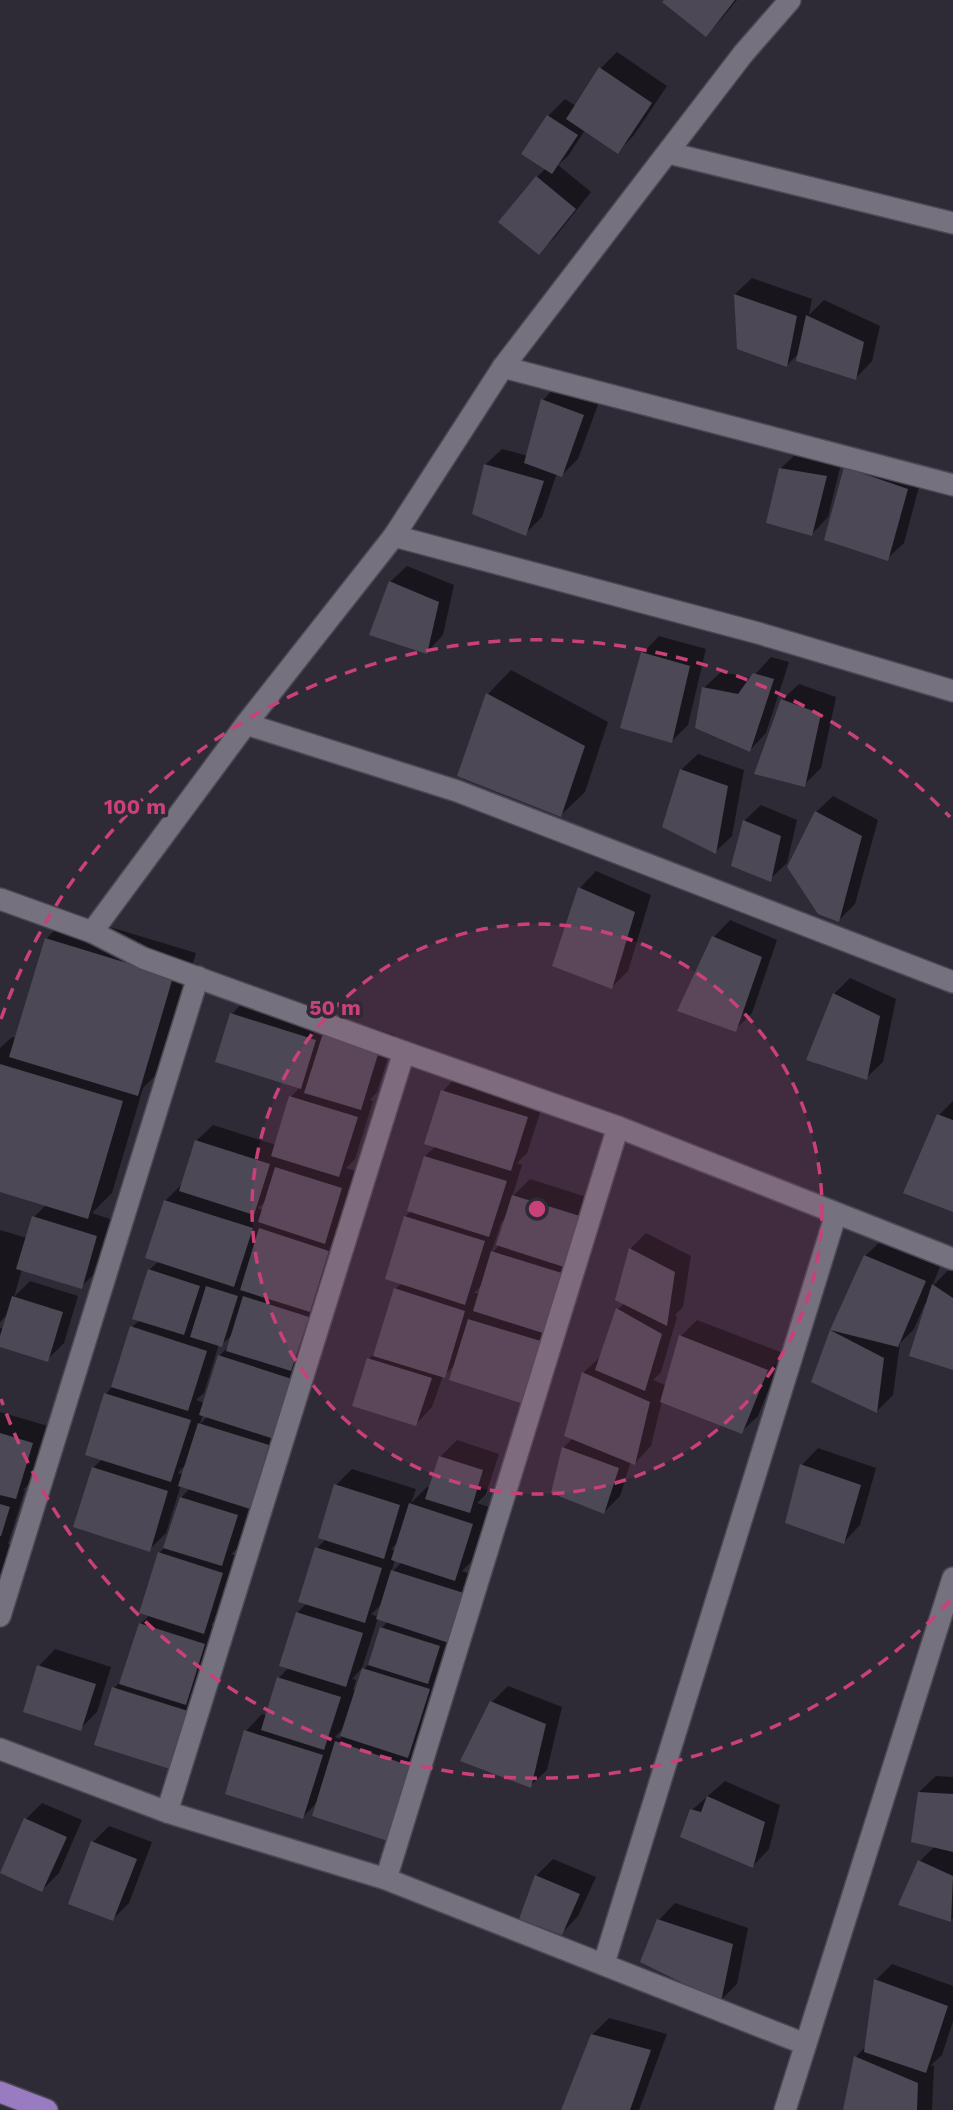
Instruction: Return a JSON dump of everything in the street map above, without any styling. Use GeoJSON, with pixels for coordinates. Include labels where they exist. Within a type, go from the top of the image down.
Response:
{"type":"FeatureCollection","features":[{"type":"Feature","properties":{"kind":"main road"},"geometry":{"type":"LineString","coordinates":[[0,2092],[47,2110]]}},
{"type":"Feature","properties":{"kind":"street"},"geometry":{"type":"LineString","coordinates":[[92,932],[246,723],[394,536],[503,367],[743,54],[790,0]]}},
{"type":"Feature","properties":{"kind":"street"},"geometry":{"type":"LineString","coordinates":[[669,153],[953,223]]}},
{"type":"Feature","properties":{"kind":"street"},"geometry":{"type":"LineString","coordinates":[[503,367],[953,485]]}},
{"type":"Feature","properties":{"kind":"street"},"geometry":{"type":"LineString","coordinates":[[394,536],[758,633],[953,691]]}},
{"type":"Feature","properties":{"kind":"street"},"geometry":{"type":"LineString","coordinates":[[246,723],[457,791],[953,982]]}},
{"type":"Feature","properties":{"kind":"street"},"geometry":{"type":"LineString","coordinates":[[0,900],[92,932],[143,958],[618,1127],[953,1259]]}},
{"type":"Feature","properties":{"kind":"street"},"geometry":{"type":"LineString","coordinates":[[0,1616],[198,977]]}},
{"type":"Feature","properties":{"kind":"street"},"geometry":{"type":"LineString","coordinates":[[167,1812],[404,1052]]}},
{"type":"Feature","properties":{"kind":"street"},"geometry":{"type":"LineString","coordinates":[[386,1879],[618,1127]]}},
{"type":"Feature","properties":{"kind":"street"},"geometry":{"type":"LineString","coordinates":[[604,1963],[836,1214]]}},
{"type":"Feature","properties":{"kind":"street"},"geometry":{"type":"LineString","coordinates":[[785,2110],[953,1578]]}},
{"type":"Feature","properties":{"kind":"street"},"geometry":{"type":"LineString","coordinates":[[0,1749],[167,1812],[386,1879],[805,2044]]}},
{"type":"Feature","properties":{"kind":"building"},"geometry":{"type":"Polygon","coordinates":[[[735,0],[706,37],[662,2],[735,0]]]}},
{"type":"Feature","properties":{"kind":"building"},"geometry":{"type":"Polygon","coordinates":[[[599,67],[652,103],[618,154],[566,119],[599,67]]]}},
{"type":"Feature","properties":{"kind":"building"},"geometry":{"type":"Polygon","coordinates":[[[547,115],[578,135],[552,174],[521,154],[547,115]]]}},
{"type":"Feature","properties":{"kind":"building"},"geometry":{"type":"Polygon","coordinates":[[[536,176],[576,209],[539,255],[498,222],[536,176]]]}},
{"type":"Feature","properties":{"kind":"building"},"geometry":{"type":"Polygon","coordinates":[[[734,294],[797,316],[787,367],[737,349],[734,294]]]}},
{"type":"Feature","properties":{"kind":"building"},"geometry":{"type":"Polygon","coordinates":[[[806,315],[864,342],[856,380],[796,361],[806,315]]]}},
{"type":"Feature","properties":{"kind":"building"},"geometry":{"type":"Polygon","coordinates":[[[541,399],[584,415],[562,477],[524,463],[541,399]]]}},
{"type":"Feature","properties":{"kind":"building"},"geometry":{"type":"Polygon","coordinates":[[[484,464],[544,481],[526,536],[472,514],[484,464]]]}},
{"type":"Feature","properties":{"kind":"building"},"geometry":{"type":"Polygon","coordinates":[[[844,467],[908,489],[888,561],[824,540],[844,467]]]}},
{"type":"Feature","properties":{"kind":"building"},"geometry":{"type":"Polygon","coordinates":[[[779,468],[827,476],[812,536],[766,523],[779,468]]]}},
{"type":"Feature","properties":{"kind":"building"},"geometry":{"type":"Polygon","coordinates":[[[389,581],[439,602],[427,654],[369,635],[389,581]]]}},
{"type":"Feature","properties":{"kind":"building"},"geometry":{"type":"Polygon","coordinates":[[[641,652],[690,666],[672,743],[620,728],[641,652]]]}},
{"type":"Feature","properties":{"kind":"building"},"geometry":{"type":"Polygon","coordinates":[[[753,673],[774,679],[750,752],[695,728],[702,687],[738,694],[753,673]]]}},
{"type":"Feature","properties":{"kind":"building"},"geometry":{"type":"Polygon","coordinates":[[[486,693],[585,746],[561,817],[457,776],[486,693]]]}},
{"type":"Feature","properties":{"kind":"building"},"geometry":{"type":"Polygon","coordinates":[[[781,699],[821,714],[805,787],[754,774],[781,699]]]}},
{"type":"Feature","properties":{"kind":"building"},"geometry":{"type":"Polygon","coordinates":[[[680,769],[728,786],[716,854],[662,827],[680,769]]]}},
{"type":"Feature","properties":{"kind":"building"},"geometry":{"type":"Polygon","coordinates":[[[815,811],[862,836],[839,922],[818,914],[787,867],[815,811]]]}},
{"type":"Feature","properties":{"kind":"building"},"geometry":{"type":"Polygon","coordinates":[[[743,820],[781,836],[771,882],[731,866],[743,820]]]}},
{"type":"Feature","properties":{"kind":"building"},"geometry":{"type":"Polygon","coordinates":[[[578,887],[635,912],[612,989],[552,966],[578,887]]]}},
{"type":"Feature","properties":{"kind":"building"},"geometry":{"type":"Polygon","coordinates":[[[712,936],[762,957],[736,1032],[677,1011],[712,936]]]}},
{"type":"Feature","properties":{"kind":"building"},"geometry":{"type":"Polygon","coordinates":[[[45,938],[173,977],[138,1096],[9,1057],[45,938]]]}},
{"type":"Feature","properties":{"kind":"building"},"geometry":{"type":"Polygon","coordinates":[[[833,993],[880,1016],[867,1080],[806,1060],[833,993]]]}},
{"type":"Feature","properties":{"kind":"building"},"geometry":{"type":"Polygon","coordinates":[[[230,1013],[316,1040],[301,1089],[215,1062],[230,1013]]]}},
{"type":"Feature","properties":{"kind":"building"},"geometry":{"type":"Polygon","coordinates":[[[323,1033],[379,1051],[361,1110],[304,1093],[323,1033]]]}},
{"type":"Feature","properties":{"kind":"building"},"geometry":{"type":"Polygon","coordinates":[[[0,1064],[123,1101],[88,1219],[0,1192],[0,1064]]]}},
{"type":"Feature","properties":{"kind":"building"},"geometry":{"type":"Polygon","coordinates":[[[441,1090],[528,1117],[511,1171],[424,1144],[441,1090]]]}},
{"type":"Feature","properties":{"kind":"building"},"geometry":{"type":"Polygon","coordinates":[[[289,1096],[358,1117],[339,1177],[271,1156],[289,1096]]]}},
{"type":"Feature","properties":{"kind":"building"},"geometry":{"type":"Polygon","coordinates":[[[937,1114],[953,1120],[953,1212],[903,1193],[937,1114]]]}},
{"type":"Feature","properties":{"kind":"building"},"geometry":{"type":"Polygon","coordinates":[[[195,1140],[270,1164],[254,1215],[179,1191],[195,1140]]]}},
{"type":"Feature","properties":{"kind":"building"},"geometry":{"type":"Polygon","coordinates":[[[424,1156],[507,1181],[489,1237],[407,1211],[424,1156]]]}},
{"type":"Feature","properties":{"kind":"building"},"geometry":{"type":"Polygon","coordinates":[[[275,1167],[342,1188],[325,1244],[258,1222],[275,1167]]]}},
{"type":"Feature","properties":{"kind":"building"},"geometry":{"type":"Polygon","coordinates":[[[512,1195],[580,1216],[564,1267],[496,1245],[512,1195]]]}},
{"type":"Feature","properties":{"kind":"building"},"geometry":{"type":"Polygon","coordinates":[[[164,1200],[253,1228],[234,1287],[145,1258],[164,1200]]]}},
{"type":"Feature","properties":{"kind":"building"},"geometry":{"type":"Polygon","coordinates":[[[32,1216],[97,1236],[82,1289],[16,1269],[32,1216]]]}},
{"type":"Feature","properties":{"kind":"building"},"geometry":{"type":"Polygon","coordinates":[[[404,1216],[485,1241],[465,1305],[385,1279],[404,1216]]]}},
{"type":"Feature","properties":{"kind":"building"},"geometry":{"type":"Polygon","coordinates":[[[259,1228],[329,1251],[310,1312],[240,1290],[259,1228]]]}},
{"type":"Feature","properties":{"kind":"building"},"geometry":{"type":"Polygon","coordinates":[[[629,1248],[675,1272],[667,1326],[615,1300],[629,1248]]]}},
{"type":"Feature","properties":{"kind":"building"},"geometry":{"type":"Polygon","coordinates":[[[491,1251],[565,1274],[546,1334],[473,1311],[491,1251]]]}},
{"type":"Feature","properties":{"kind":"building"},"geometry":{"type":"Polygon","coordinates":[[[864,1255],[926,1281],[898,1347],[830,1330],[864,1255]]]}},
{"type":"Feature","properties":{"kind":"building"},"geometry":{"type":"Polygon","coordinates":[[[148,1269],[200,1286],[184,1335],[132,1319],[148,1269]]]}},
{"type":"Feature","properties":{"kind":"building"},"geometry":{"type":"Polygon","coordinates":[[[932,1284],[953,1298],[953,1370],[909,1356],[932,1284]]]}},
{"type":"Feature","properties":{"kind":"building"},"geometry":{"type":"Polygon","coordinates":[[[206,1286],[238,1296],[222,1347],[190,1337],[206,1286]]]}},
{"type":"Feature","properties":{"kind":"building"},"geometry":{"type":"Polygon","coordinates":[[[394,1288],[465,1311],[445,1378],[373,1356],[394,1288]]]}},
{"type":"Feature","properties":{"kind":"building"},"geometry":{"type":"Polygon","coordinates":[[[12,1296],[63,1312],[48,1362],[0,1347],[0,1336],[12,1296]]]}},
{"type":"Feature","properties":{"kind":"building"},"geometry":{"type":"Polygon","coordinates":[[[243,1296],[309,1317],[291,1371],[226,1351],[243,1296]]]}},
{"type":"Feature","properties":{"kind":"building"},"geometry":{"type":"Polygon","coordinates":[[[616,1308],[662,1334],[645,1391],[595,1370],[616,1308]]]}},
{"type":"Feature","properties":{"kind":"building"},"geometry":{"type":"Polygon","coordinates":[[[468,1319],[544,1342],[524,1404],[449,1380],[468,1319]]]}},
{"type":"Feature","properties":{"kind":"building"},"geometry":{"type":"Polygon","coordinates":[[[130,1326],[207,1351],[188,1411],[111,1387],[130,1326]]]}},
{"type":"Feature","properties":{"kind":"building"},"geometry":{"type":"Polygon","coordinates":[[[830,1330],[884,1358],[877,1413],[811,1382],[830,1330]]]}},
{"type":"Feature","properties":{"kind":"building"},"geometry":{"type":"Polygon","coordinates":[[[679,1335],[768,1370],[742,1434],[660,1402],[679,1335]]]}},
{"type":"Feature","properties":{"kind":"building"},"geometry":{"type":"Polygon","coordinates":[[[218,1355],[292,1379],[274,1439],[199,1415],[218,1355]]]}},
{"type":"Feature","properties":{"kind":"building"},"geometry":{"type":"Polygon","coordinates":[[[367,1358],[432,1378],[416,1426],[352,1406],[367,1358]]]}},
{"type":"Feature","properties":{"kind":"building"},"geometry":{"type":"Polygon","coordinates":[[[582,1372],[650,1402],[635,1465],[564,1436],[582,1372]]]}},
{"type":"Feature","properties":{"kind":"building"},"geometry":{"type":"Polygon","coordinates":[[[104,1393],[191,1420],[171,1482],[85,1455],[104,1393]]]}},
{"type":"Feature","properties":{"kind":"building"},"geometry":{"type":"Polygon","coordinates":[[[198,1423],[269,1445],[250,1509],[178,1486],[198,1423]]]}},
{"type":"Feature","properties":{"kind":"building"},"geometry":{"type":"Polygon","coordinates":[[[0,1433],[33,1443],[16,1499],[0,1495],[0,1433]]]}},
{"type":"Feature","properties":{"kind":"building"},"geometry":{"type":"Polygon","coordinates":[[[562,1447],[619,1468],[604,1514],[551,1493],[562,1447]]]}},
{"type":"Feature","properties":{"kind":"building"},"geometry":{"type":"Polygon","coordinates":[[[439,1456],[483,1470],[470,1513],[425,1499],[439,1456]]]}},
{"type":"Feature","properties":{"kind":"building"},"geometry":{"type":"Polygon","coordinates":[[[800,1464],[861,1485],[844,1544],[785,1523],[800,1464]]]}},
{"type":"Feature","properties":{"kind":"building"},"geometry":{"type":"Polygon","coordinates":[[[92,1467],[168,1491],[150,1552],[73,1527],[92,1467]]]}},
{"type":"Feature","properties":{"kind":"building"},"geometry":{"type":"Polygon","coordinates":[[[334,1484],[400,1505],[384,1559],[318,1538],[334,1484]]]}},
{"type":"Feature","properties":{"kind":"building"},"geometry":{"type":"Polygon","coordinates":[[[180,1497],[238,1515],[222,1566],[163,1548],[180,1497]]]}},
{"type":"Feature","properties":{"kind":"building"},"geometry":{"type":"Polygon","coordinates":[[[409,1503],[473,1524],[455,1581],[391,1560],[409,1503]]]}},
{"type":"Feature","properties":{"kind":"building"},"geometry":{"type":"Polygon","coordinates":[[[0,1504],[10,1507],[1,1536],[0,1536],[0,1504]]]}},
{"type":"Feature","properties":{"kind":"building"},"geometry":{"type":"Polygon","coordinates":[[[315,1547],[382,1568],[365,1623],[298,1602],[315,1547]]]}},
{"type":"Feature","properties":{"kind":"building"},"geometry":{"type":"Polygon","coordinates":[[[158,1552],[223,1573],[204,1634],[139,1613],[158,1552]]]}},
{"type":"Feature","properties":{"kind":"building"},"geometry":{"type":"Polygon","coordinates":[[[391,1570],[467,1594],[452,1644],[376,1619],[391,1570]]]}},
{"type":"Feature","properties":{"kind":"building"},"geometry":{"type":"Polygon","coordinates":[[[296,1612],[363,1633],[346,1687],[279,1666],[296,1612]]]}},
{"type":"Feature","properties":{"kind":"building"},"geometry":{"type":"Polygon","coordinates":[[[139,1623],[205,1644],[186,1705],[119,1684],[139,1623]]]}},
{"type":"Feature","properties":{"kind":"building"},"geometry":{"type":"Polygon","coordinates":[[[380,1627],[440,1646],[428,1684],[368,1665],[380,1627]]]}},
{"type":"Feature","properties":{"kind":"building"},"geometry":{"type":"Polygon","coordinates":[[[37,1665],[96,1684],[81,1731],[23,1712],[37,1665]]]}},
{"type":"Feature","properties":{"kind":"building"},"geometry":{"type":"Polygon","coordinates":[[[362,1668],[430,1689],[408,1758],[340,1736],[362,1668]]]}},
{"type":"Feature","properties":{"kind":"building"},"geometry":{"type":"Polygon","coordinates":[[[277,1677],[341,1697],[324,1750],[261,1730],[277,1677]]]}},
{"type":"Feature","properties":{"kind":"building"},"geometry":{"type":"Polygon","coordinates":[[[112,1687],[188,1711],[170,1769],[94,1745],[112,1687]]]}},
{"type":"Feature","properties":{"kind":"building"},"geometry":{"type":"Polygon","coordinates":[[[490,1701],[546,1724],[531,1788],[460,1761],[490,1701]]]}},
{"type":"Feature","properties":{"kind":"building"},"geometry":{"type":"Polygon","coordinates":[[[244,1730],[323,1755],[303,1819],[225,1794],[244,1730]]]}},
{"type":"Feature","properties":{"kind":"building"},"geometry":{"type":"Polygon","coordinates":[[[335,1741],[411,1766],[388,1841],[312,1816],[335,1741]]]}},
{"type":"Feature","properties":{"kind":"building"},"geometry":{"type":"Polygon","coordinates":[[[918,1792],[953,1794],[953,1852],[911,1842],[918,1792]]]}},
{"type":"Feature","properties":{"kind":"building"},"geometry":{"type":"Polygon","coordinates":[[[707,1796],[765,1822],[753,1868],[680,1837],[690,1809],[701,1812],[707,1796]]]}},
{"type":"Feature","properties":{"kind":"building"},"geometry":{"type":"Polygon","coordinates":[[[24,1818],[67,1837],[42,1892],[0,1873],[24,1818]]]}},
{"type":"Feature","properties":{"kind":"building"},"geometry":{"type":"Polygon","coordinates":[[[91,1841],[137,1859],[113,1921],[68,1904],[91,1841]]]}},
{"type":"Feature","properties":{"kind":"building"},"geometry":{"type":"Polygon","coordinates":[[[918,1860],[953,1876],[951,1922],[898,1905],[918,1860]]]}},
{"type":"Feature","properties":{"kind":"building"},"geometry":{"type":"Polygon","coordinates":[[[535,1875],[580,1894],[562,1935],[519,1919],[535,1875]]]}},
{"type":"Feature","properties":{"kind":"building"},"geometry":{"type":"Polygon","coordinates":[[[657,1919],[733,1944],[721,2002],[640,1962],[657,1919]]]}},
{"type":"Feature","properties":{"kind":"building"},"geometry":{"type":"Polygon","coordinates":[[[874,1979],[948,2006],[926,2073],[864,2052],[874,1979]]]}},
{"type":"Feature","properties":{"kind":"building"},"geometry":{"type":"Polygon","coordinates":[[[591,2034],[651,2050],[630,2110],[561,2110],[591,2034]]]}},
{"type":"Feature","properties":{"kind":"building"},"geometry":{"type":"Polygon","coordinates":[[[854,2056],[918,2083],[917,2110],[843,2110],[854,2056]]]}}]}
